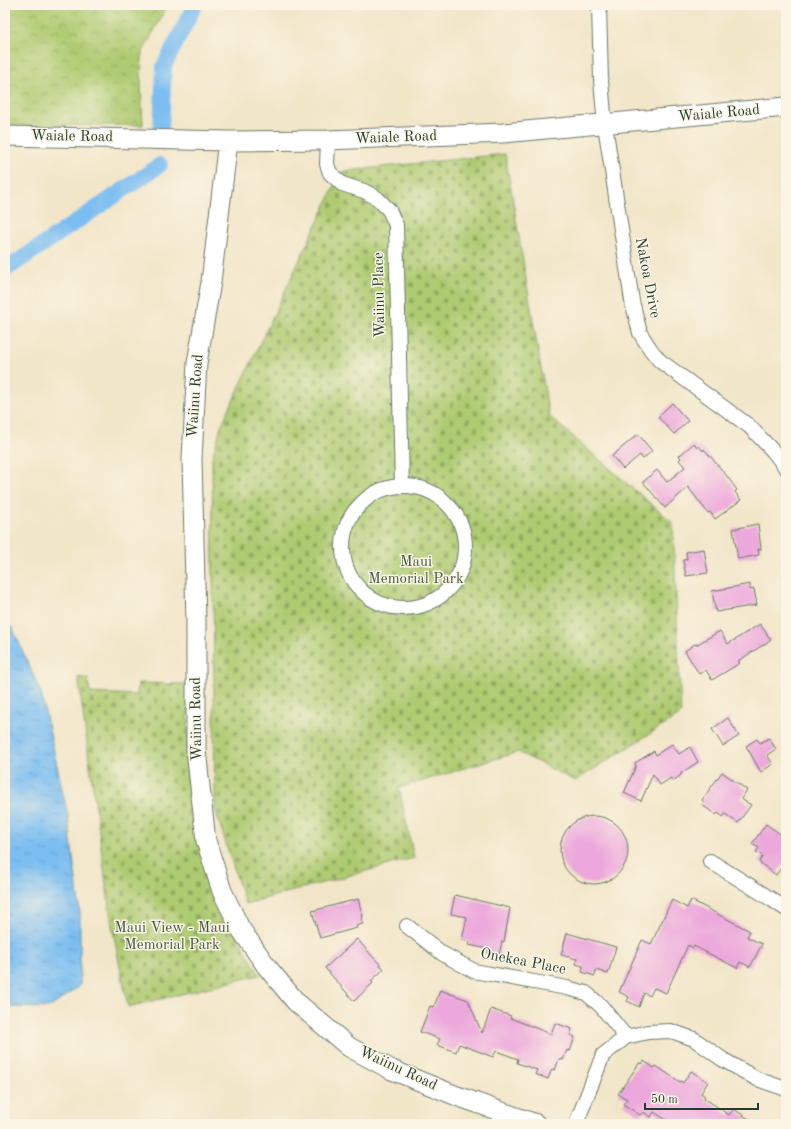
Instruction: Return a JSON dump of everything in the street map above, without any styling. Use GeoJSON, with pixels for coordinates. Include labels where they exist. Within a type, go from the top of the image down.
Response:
{"type":"FeatureCollection","features":[{"type":"Feature","properties":{"kind":"street","name":"Nakoa Drive"},"geometry":{"type":"LineString","coordinates":[[599,5],[601,80],[605,125],[632,301],[640,332],[660,361],[748,426],[773,451],[786,468]]}},
{"type":"Feature","properties":{"kind":"street","name":"Waiale Road"},"geometry":{"type":"LineString","coordinates":[[5,136],[228,141],[328,140],[504,133],[605,125],[786,107]]}},
{"type":"Feature","properties":{"kind":"street","name":"Waiinu Place"},"geometry":{"type":"LineString","coordinates":[[328,140],[327,164],[330,173],[342,184],[364,191],[377,198],[389,210],[396,225],[402,486]]}},
{"type":"Feature","properties":{"kind":"street","name":"Waiinu Road"},"geometry":{"type":"LineString","coordinates":[[228,141],[211,282],[197,363],[192,459],[196,622],[196,750],[208,848],[222,891],[240,928],[267,967],[296,1002],[349,1046],[392,1070],[457,1096],[536,1124]]}},
{"type":"Feature","properties":{"kind":"street"},"geometry":{"type":"LineString","coordinates":[[402,486],[426,490],[446,502],[460,522],[466,546],[462,569],[449,590],[430,604],[406,609],[383,605],[362,593],[348,573],[343,549],[347,526],[360,505],[379,491],[402,486]]}},
{"type":"Feature","properties":{"kind":"street"},"geometry":{"type":"LineString","coordinates":[[710,861],[771,898],[786,909]]}},
{"type":"Feature","properties":{"kind":"street","name":"Onekea Place"},"geometry":{"type":"LineString","coordinates":[[407,926],[443,954],[474,971],[567,988],[586,993],[601,1006],[626,1037]]}},
{"type":"Feature","properties":{"kind":"street"},"geometry":{"type":"LineString","coordinates":[[576,1124],[603,1055],[626,1037],[648,1032],[671,1031],[694,1039],[722,1059],[757,1079],[786,1090]]}},
{"type":"Feature","properties":{"kind":"green space"},"geometry":{"type":"Polygon","coordinates":[[[5,5],[168,5],[142,53],[141,88],[143,125],[5,126],[5,5]]]}},
{"type":"Feature","properties":{"kind":"green space","name":"Maui Memorial Park"},"geometry":{"type":"Polygon","coordinates":[[[505,154],[549,416],[673,523],[681,714],[575,781],[518,752],[399,788],[414,858],[245,904],[215,809],[212,458],[221,426],[337,181],[344,171],[505,154]]]}},
{"type":"Feature","properties":{"kind":"green space","name":"Maui View - Maui Memorial Park"},"geometry":{"type":"Polygon","coordinates":[[[78,677],[88,679],[90,693],[137,695],[138,683],[188,684],[189,791],[196,835],[234,931],[260,975],[128,1007],[111,921],[78,677]]]}},
{"type":"Feature","properties":{"kind":"water"},"geometry":{"type":"Polygon","coordinates":[[[5,621],[13,629],[41,693],[68,816],[80,913],[80,986],[49,1008],[5,1007],[5,621]]]}},
{"type":"Feature","properties":{"kind":"building"},"geometry":{"type":"Polygon","coordinates":[[[672,403],[688,421],[674,434],[658,417],[672,403]]]}},
{"type":"Feature","properties":{"kind":"building"},"geometry":{"type":"Polygon","coordinates":[[[638,434],[652,451],[643,459],[640,455],[623,469],[612,456],[638,434]]]}},
{"type":"Feature","properties":{"kind":"building"},"geometry":{"type":"Polygon","coordinates":[[[694,443],[697,448],[699,446],[703,451],[704,449],[726,475],[737,490],[735,492],[741,500],[715,519],[710,512],[708,513],[688,487],[665,508],[643,482],[657,470],[667,482],[685,467],[679,460],[681,458],[679,456],[694,443]]]}},
{"type":"Feature","properties":{"kind":"building"},"geometry":{"type":"Polygon","coordinates":[[[758,524],[761,549],[758,549],[759,555],[738,559],[733,529],[758,524]]]}},
{"type":"Feature","properties":{"kind":"building"},"geometry":{"type":"Polygon","coordinates":[[[704,549],[708,573],[686,576],[683,560],[687,559],[686,552],[704,549]]]}},
{"type":"Feature","properties":{"kind":"building"},"geometry":{"type":"Polygon","coordinates":[[[750,584],[750,590],[754,589],[757,605],[716,612],[712,591],[750,584]]]}},
{"type":"Feature","properties":{"kind":"building"},"geometry":{"type":"Polygon","coordinates":[[[760,624],[771,640],[738,661],[740,663],[712,680],[706,670],[699,674],[685,651],[720,631],[728,644],[760,624]]]}},
{"type":"Feature","properties":{"kind":"building"},"geometry":{"type":"Polygon","coordinates":[[[728,718],[739,736],[723,746],[712,729],[728,718]]]}},
{"type":"Feature","properties":{"kind":"building"},"geometry":{"type":"Polygon","coordinates":[[[769,738],[776,749],[767,755],[773,764],[761,772],[746,746],[757,739],[760,743],[769,738]]]}},
{"type":"Feature","properties":{"kind":"building"},"geometry":{"type":"Polygon","coordinates":[[[672,744],[679,754],[690,747],[698,762],[681,773],[681,775],[673,781],[671,778],[660,785],[653,774],[641,801],[624,793],[636,766],[635,763],[654,751],[656,755],[672,744]]]}},
{"type":"Feature","properties":{"kind":"building"},"geometry":{"type":"Polygon","coordinates":[[[722,772],[747,790],[741,799],[751,805],[738,823],[725,814],[723,817],[718,813],[716,815],[702,805],[704,802],[702,800],[722,772]]]}},
{"type":"Feature","properties":{"kind":"building"},"geometry":{"type":"Polygon","coordinates":[[[594,816],[607,819],[618,826],[625,837],[628,850],[625,863],[618,874],[607,881],[594,884],[581,881],[570,874],[563,863],[560,850],[563,837],[570,826],[581,819],[594,816]]]}},
{"type":"Feature","properties":{"kind":"building"},"geometry":{"type":"Polygon","coordinates":[[[766,824],[786,838],[786,861],[776,875],[759,862],[763,856],[756,852],[759,848],[752,844],[766,824]]]}},
{"type":"Feature","properties":{"kind":"building"},"geometry":{"type":"Polygon","coordinates":[[[455,895],[510,908],[504,942],[502,941],[499,955],[488,953],[488,949],[469,945],[470,942],[462,940],[467,917],[451,914],[455,895]]]}},
{"type":"Feature","properties":{"kind":"building"},"geometry":{"type":"Polygon","coordinates":[[[358,899],[363,917],[361,917],[363,924],[356,926],[357,928],[320,938],[312,911],[358,899]]]}},
{"type":"Feature","properties":{"kind":"building"},"geometry":{"type":"Polygon","coordinates":[[[672,900],[687,908],[691,900],[750,931],[747,937],[762,944],[750,967],[740,962],[737,968],[694,946],[693,948],[688,945],[666,993],[654,988],[650,996],[644,993],[639,1007],[627,1001],[629,997],[619,992],[642,940],[651,944],[672,900]]]}},
{"type":"Feature","properties":{"kind":"building"},"geometry":{"type":"Polygon","coordinates":[[[567,933],[616,947],[608,974],[596,970],[595,976],[582,972],[583,966],[576,964],[577,959],[561,955],[567,933]]]}},
{"type":"Feature","properties":{"kind":"building"},"geometry":{"type":"Polygon","coordinates":[[[357,939],[384,969],[371,981],[373,983],[354,1001],[325,968],[357,939]]]}},
{"type":"Feature","properties":{"kind":"building"},"geometry":{"type":"Polygon","coordinates":[[[440,990],[468,1000],[482,1033],[491,1009],[511,1016],[510,1018],[551,1034],[555,1023],[572,1029],[570,1035],[575,1037],[570,1051],[567,1050],[563,1060],[559,1059],[555,1070],[552,1069],[548,1079],[535,1074],[537,1070],[517,1063],[518,1059],[496,1051],[493,1057],[459,1044],[456,1052],[437,1045],[440,1039],[420,1032],[430,1006],[434,1007],[440,990]]]}},
{"type":"Feature","properties":{"kind":"building"},"geometry":{"type":"Polygon","coordinates":[[[644,1061],[654,1068],[656,1066],[683,1083],[691,1071],[708,1082],[701,1093],[705,1096],[704,1098],[729,1115],[734,1109],[756,1124],[673,1124],[654,1112],[651,1117],[643,1112],[640,1115],[623,1104],[627,1099],[618,1094],[640,1062],[642,1064],[644,1061]]]}},
{"type":"Feature","properties":{"kind":"waterway"},"geometry":{"type":"LineString","coordinates":[[161,130],[164,66],[195,5]]}},
{"type":"Feature","properties":{"kind":"waterway"},"geometry":{"type":"LineString","coordinates":[[5,270],[160,165]]}}]}
